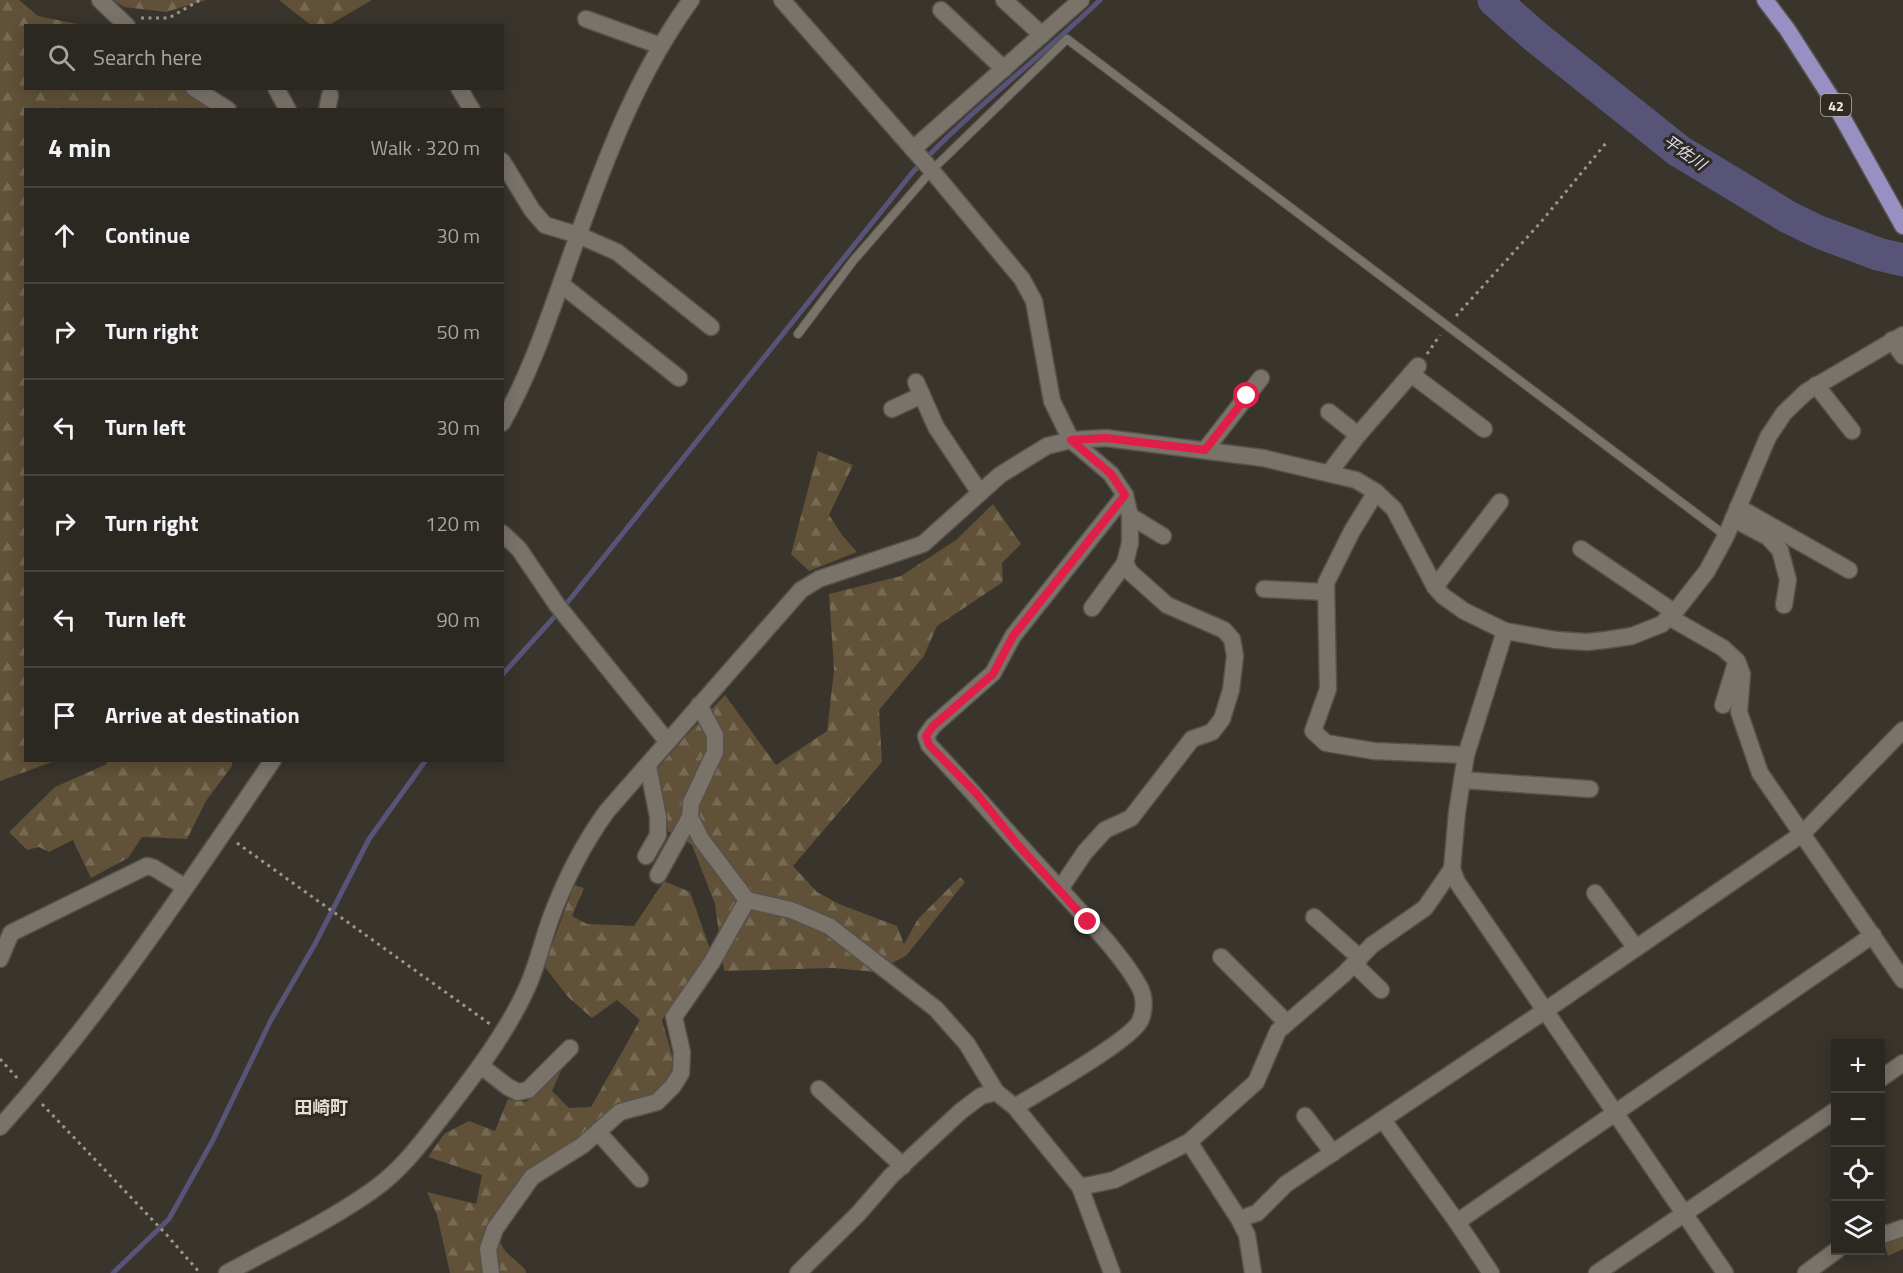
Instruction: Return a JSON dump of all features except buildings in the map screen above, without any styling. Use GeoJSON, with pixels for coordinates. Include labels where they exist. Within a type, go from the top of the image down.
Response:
{"type":"FeatureCollection","features":[{"type":"Feature","properties":{"kind":"main road","name":"42"},"geometry":{"type":"LineString","coordinates":[[1765,0],[1832,99],[1900,221]]}},
{"type":"Feature","properties":{"kind":"street"},"geometry":{"type":"LineString","coordinates":[[100,0],[121,20]]}},
{"type":"Feature","properties":{"kind":"street"},"geometry":{"type":"LineString","coordinates":[[504,419],[535,357],[578,235],[624,119],[642,79],[691,0]]}},
{"type":"Feature","properties":{"kind":"street"},"geometry":{"type":"LineString","coordinates":[[782,0],[923,160],[1022,279],[1034,302],[1052,401],[1071,440],[1111,474],[1125,495],[1130,516],[1130,543],[1125,563],[1092,608]]}},
{"type":"Feature","properties":{"kind":"street"},"geometry":{"type":"LineString","coordinates":[[1004,0],[1042,35]]}},
{"type":"Feature","properties":{"kind":"street"},"geometry":{"type":"LineString","coordinates":[[923,160],[1004,69],[1081,0]]}},
{"type":"Feature","properties":{"kind":"street"},"geometry":{"type":"LineString","coordinates":[[941,10],[1004,69]]}},
{"type":"Feature","properties":{"kind":"street"},"geometry":{"type":"LineString","coordinates":[[586,19],[661,46]]}},
{"type":"Feature","properties":{"kind":"street"},"geometry":{"type":"LineString","coordinates":[[197,90],[225,108]]}},
{"type":"Feature","properties":{"kind":"street"},"geometry":{"type":"LineString","coordinates":[[277,90],[287,108]]}},
{"type":"Feature","properties":{"kind":"street"},"geometry":{"type":"LineString","coordinates":[[460,90],[471,108]]}},
{"type":"Feature","properties":{"kind":"street"},"geometry":{"type":"LineString","coordinates":[[504,164],[532,210],[545,225],[578,235],[617,252],[711,327]]}},
{"type":"Feature","properties":{"kind":"street"},"geometry":{"type":"LineString","coordinates":[[562,285],[680,378]]}},
{"type":"Feature","properties":{"kind":"street"},"geometry":{"type":"LineString","coordinates":[[227,1273],[348,1207],[395,1172],[411,1156],[481,1066],[526,991],[574,861],[607,811],[801,590],[819,579],[923,543],[1000,475],[1047,446],[1071,440],[1106,438],[1263,458],[1356,480],[1376,492],[1394,509],[1435,587],[1443,596],[1464,611],[1505,631],[1556,640],[1587,642],[1632,636],[1662,624],[1672,614],[1707,571],[1726,536],[1768,437],[1785,413],[1806,392],[1897,338],[1903,356]]}},
{"type":"Feature","properties":{"kind":"street"},"geometry":{"type":"LineString","coordinates":[[1329,473],[1358,435],[1414,370],[1484,429]]}},
{"type":"Feature","properties":{"kind":"street"},"geometry":{"type":"LineString","coordinates":[[1205,450],[1261,378]]}},
{"type":"Feature","properties":{"kind":"street"},"geometry":{"type":"LineString","coordinates":[[1816,385],[1852,431]]}},
{"type":"Feature","properties":{"kind":"street"},"geometry":{"type":"LineString","coordinates":[[892,409],[919,389],[936,427],[980,493]]}},
{"type":"Feature","properties":{"kind":"street"},"geometry":{"type":"LineString","coordinates":[[1329,412],[1358,435]]}},
{"type":"Feature","properties":{"kind":"street"},"geometry":{"type":"LineString","coordinates":[[1376,492],[1352,531],[1326,583],[1328,690],[1313,731],[1326,743],[1374,751],[1466,755]]}},
{"type":"Feature","properties":{"kind":"street"},"geometry":{"type":"LineString","coordinates":[[1015,1107],[1122,1041],[1139,1023],[1144,1008],[1140,987],[1060,889],[1018,845],[976,793],[929,745],[926,736],[933,726],[993,674],[1013,636],[1125,495]]}},
{"type":"Feature","properties":{"kind":"street"},"geometry":{"type":"LineString","coordinates":[[1435,587],[1500,502]]}},
{"type":"Feature","properties":{"kind":"street"},"geometry":{"type":"LineString","coordinates":[[1736,513],[1849,570]]}},
{"type":"Feature","properties":{"kind":"street"},"geometry":{"type":"LineString","coordinates":[[1736,513],[1768,537],[1780,550],[1788,580],[1784,605]]}},
{"type":"Feature","properties":{"kind":"street"},"geometry":{"type":"LineString","coordinates":[[1130,516],[1163,536]]}},
{"type":"Feature","properties":{"kind":"street"},"geometry":{"type":"LineString","coordinates":[[504,535],[519,549],[561,610],[667,741]]}},
{"type":"Feature","properties":{"kind":"street"},"geometry":{"type":"LineString","coordinates":[[1581,549],[1722,648],[1737,661],[1742,674],[1739,712],[1760,773],[1903,980]]}},
{"type":"Feature","properties":{"kind":"street"},"geometry":{"type":"LineString","coordinates":[[1060,889],[1085,852],[1105,830],[1131,818],[1192,739],[1212,732],[1221,719],[1231,690],[1235,656],[1232,639],[1224,630],[1167,605],[1130,572],[1125,563]]}},
{"type":"Feature","properties":{"kind":"street"},"geometry":{"type":"LineString","coordinates":[[1264,589],[1326,592]]}},
{"type":"Feature","properties":{"kind":"street"},"geometry":{"type":"LineString","coordinates":[[1505,631],[1466,755],[1457,812],[1452,869],[1457,882],[1725,1273]]}},
{"type":"Feature","properties":{"kind":"street"},"geometry":{"type":"LineString","coordinates":[[1723,705],[1737,661]]}},
{"type":"Feature","properties":{"kind":"street"},"geometry":{"type":"LineString","coordinates":[[658,875],[690,817],[691,804],[715,752],[715,735],[699,705]]}},
{"type":"Feature","properties":{"kind":"street"},"geometry":{"type":"LineString","coordinates":[[1239,1219],[1257,1213],[1286,1184],[1546,1010],[1802,834],[1903,730]]}},
{"type":"Feature","properties":{"kind":"street"},"geometry":{"type":"LineString","coordinates":[[0,1127],[92,1015],[223,834],[272,762]]}},
{"type":"Feature","properties":{"kind":"street"},"geometry":{"type":"LineString","coordinates":[[646,856],[658,835],[658,817],[648,766]]}},
{"type":"Feature","properties":{"kind":"street"},"geometry":{"type":"LineString","coordinates":[[1462,780],[1590,789]]}},
{"type":"Feature","properties":{"kind":"street"},"geometry":{"type":"LineString","coordinates":[[690,817],[701,839],[747,900],[791,910],[829,926],[936,1009],[967,1044],[996,1092],[1015,1107],[1080,1187],[1112,1273]]}},
{"type":"Feature","properties":{"kind":"street"},"geometry":{"type":"LineString","coordinates":[[0,959],[6,934],[147,867],[154,868],[185,886]]}},
{"type":"Feature","properties":{"kind":"street"},"geometry":{"type":"LineString","coordinates":[[1080,1187],[1114,1180],[1189,1143],[1256,1082],[1278,1031],[1372,945],[1425,908],[1452,869]]}},
{"type":"Feature","properties":{"kind":"street"},"geometry":{"type":"LineString","coordinates":[[1595,893],[1636,948]]}},
{"type":"Feature","properties":{"kind":"street"},"geometry":{"type":"LineString","coordinates":[[490,1273],[488,1249],[495,1229],[532,1177],[583,1145],[621,1112],[657,1102],[673,1086],[681,1072],[682,1052],[674,1017],[712,962],[747,900]]}},
{"type":"Feature","properties":{"kind":"street"},"geometry":{"type":"LineString","coordinates":[[1314,916],[1381,990]]}},
{"type":"Feature","properties":{"kind":"street"},"geometry":{"type":"LineString","coordinates":[[1457,1222],[1873,935]]}},
{"type":"Feature","properties":{"kind":"street"},"geometry":{"type":"LineString","coordinates":[[1221,957],[1287,1023]]}},
{"type":"Feature","properties":{"kind":"street"},"geometry":{"type":"LineString","coordinates":[[481,1066],[518,1092],[528,1089],[570,1048]]}},
{"type":"Feature","properties":{"kind":"street"},"geometry":{"type":"LineString","coordinates":[[1885,1076],[1903,1063]]}},
{"type":"Feature","properties":{"kind":"street"},"geometry":{"type":"LineString","coordinates":[[819,1089],[903,1166]]}},
{"type":"Feature","properties":{"kind":"street"},"geometry":{"type":"LineString","coordinates":[[798,1273],[903,1166],[981,1096],[996,1092]]}},
{"type":"Feature","properties":{"kind":"street"},"geometry":{"type":"LineString","coordinates":[[1597,1273],[1831,1113]]}},
{"type":"Feature","properties":{"kind":"street"},"geometry":{"type":"LineString","coordinates":[[1305,1116],[1332,1154]]}},
{"type":"Feature","properties":{"kind":"street"},"geometry":{"type":"LineString","coordinates":[[1383,1120],[1491,1273]]}},
{"type":"Feature","properties":{"kind":"street"},"geometry":{"type":"LineString","coordinates":[[595,1134],[623,1173]]}},
{"type":"Feature","properties":{"kind":"street"},"geometry":{"type":"LineString","coordinates":[[595,1134],[640,1179]]}},
{"type":"Feature","properties":{"kind":"street"},"geometry":{"type":"LineString","coordinates":[[1189,1143],[1247,1235],[1253,1273]]}},
{"type":"Feature","properties":{"kind":"street"},"geometry":{"type":"LineString","coordinates":[[1885,1235],[1903,1228]]}},
{"type":"Feature","properties":{"kind":"street"},"geometry":{"type":"LineString","coordinates":[[1806,1273],[1831,1255]]}},
{"type":"Feature","properties":{"kind":"lane"},"geometry":{"type":"LineString","coordinates":[[798,334],[853,261],[923,160],[1067,39],[1726,536]]}},
{"type":"Feature","properties":{"kind":"path"},"geometry":{"type":"LineString","coordinates":[[121,20],[169,18],[200,0]]}},
{"type":"Feature","properties":{"kind":"path"},"geometry":{"type":"LineString","coordinates":[[1414,370],[1447,327],[1541,222],[1606,143]]}},
{"type":"Feature","properties":{"kind":"path"},"geometry":{"type":"LineString","coordinates":[[223,834],[501,1032]]}},
{"type":"Feature","properties":{"kind":"path"},"geometry":{"type":"LineString","coordinates":[[0,1059],[200,1273]]}},
{"type":"Feature","properties":{"kind":"green space"},"geometry":{"type":"Polygon","coordinates":[[[0,0],[19,0],[38,16],[77,24],[24,24],[24,90],[185,90],[217,108],[24,108],[24,762],[52,762],[0,781],[0,0]]]}},
{"type":"Feature","properties":{"kind":"green space"},"geometry":{"type":"Polygon","coordinates":[[[113,0],[206,0],[166,12],[124,7],[113,0]]]}},
{"type":"Feature","properties":{"kind":"green space"},"geometry":{"type":"Polygon","coordinates":[[[279,0],[372,0],[331,24],[309,24],[279,0]]]}},
{"type":"Feature","properties":{"kind":"green space"},"geometry":{"type":"Polygon","coordinates":[[[818,451],[853,465],[829,515],[857,552],[809,571],[791,554],[818,451]]]}},
{"type":"Feature","properties":{"kind":"green space"},"geometry":{"type":"Polygon","coordinates":[[[993,504],[1021,544],[1002,563],[1003,582],[937,626],[924,656],[879,710],[882,762],[793,866],[817,892],[839,904],[897,926],[904,944],[918,919],[960,877],[965,882],[906,956],[873,972],[833,968],[724,971],[715,904],[692,845],[668,831],[657,769],[725,695],[776,765],[827,731],[834,670],[829,594],[901,576],[956,540],[993,504]]]}},
{"type":"Feature","properties":{"kind":"green space"},"geometry":{"type":"Polygon","coordinates":[[[106,762],[232,762],[232,766],[206,801],[187,839],[142,837],[128,858],[91,878],[73,840],[49,852],[39,847],[27,850],[9,832],[55,787],[107,764],[106,762]]]}},
{"type":"Feature","properties":{"kind":"green space"},"geometry":{"type":"Polygon","coordinates":[[[664,881],[690,892],[710,949],[662,1020],[674,1062],[667,1082],[651,1095],[614,1106],[582,1137],[519,1179],[488,1223],[506,1252],[525,1269],[526,1273],[450,1273],[437,1215],[427,1192],[476,1204],[482,1175],[428,1157],[444,1134],[469,1121],[495,1131],[508,1099],[526,1102],[561,1071],[552,1091],[569,1108],[591,1107],[640,1020],[617,1000],[592,1018],[569,998],[544,966],[574,885],[584,888],[572,916],[587,924],[634,926],[664,881]]]}},
{"type":"Feature","properties":{"kind":"green space"},"geometry":{"type":"Polygon","coordinates":[[[1903,1235],[1903,1249],[1888,1256],[1885,1243],[1903,1235]]]}},
{"type":"Feature","properties":{"kind":"waterway"},"geometry":{"type":"LineString","coordinates":[[504,673],[567,603],[912,173],[957,128],[1100,0]]}},
{"type":"Feature","properties":{"kind":"waterway","name":"平佐川"},"geometry":{"type":"LineString","coordinates":[[1494,0],[1536,37],[1679,151],[1788,217],[1819,232],[1878,254],[1903,260]]}},
{"type":"Feature","properties":{"kind":"waterway"},"geometry":{"type":"LineString","coordinates":[[113,1273],[169,1219],[213,1140],[271,1020],[315,944],[369,839],[425,762]]}},
{"type":"Feature","properties":{"kind":"district","name":"田崎町"},"geometry":{"type":"Point","coordinates":[321,1107]}},
{"type":"Feature","properties":{"kind":"route"},"geometry":{"type":"LineString","coordinates":[[1088,922],[1018,845],[976,793],[929,745],[926,736],[933,726],[993,674],[1013,636],[1125,495],[1111,474],[1071,440],[1106,438],[1205,450],[1247,396]]}}]}
